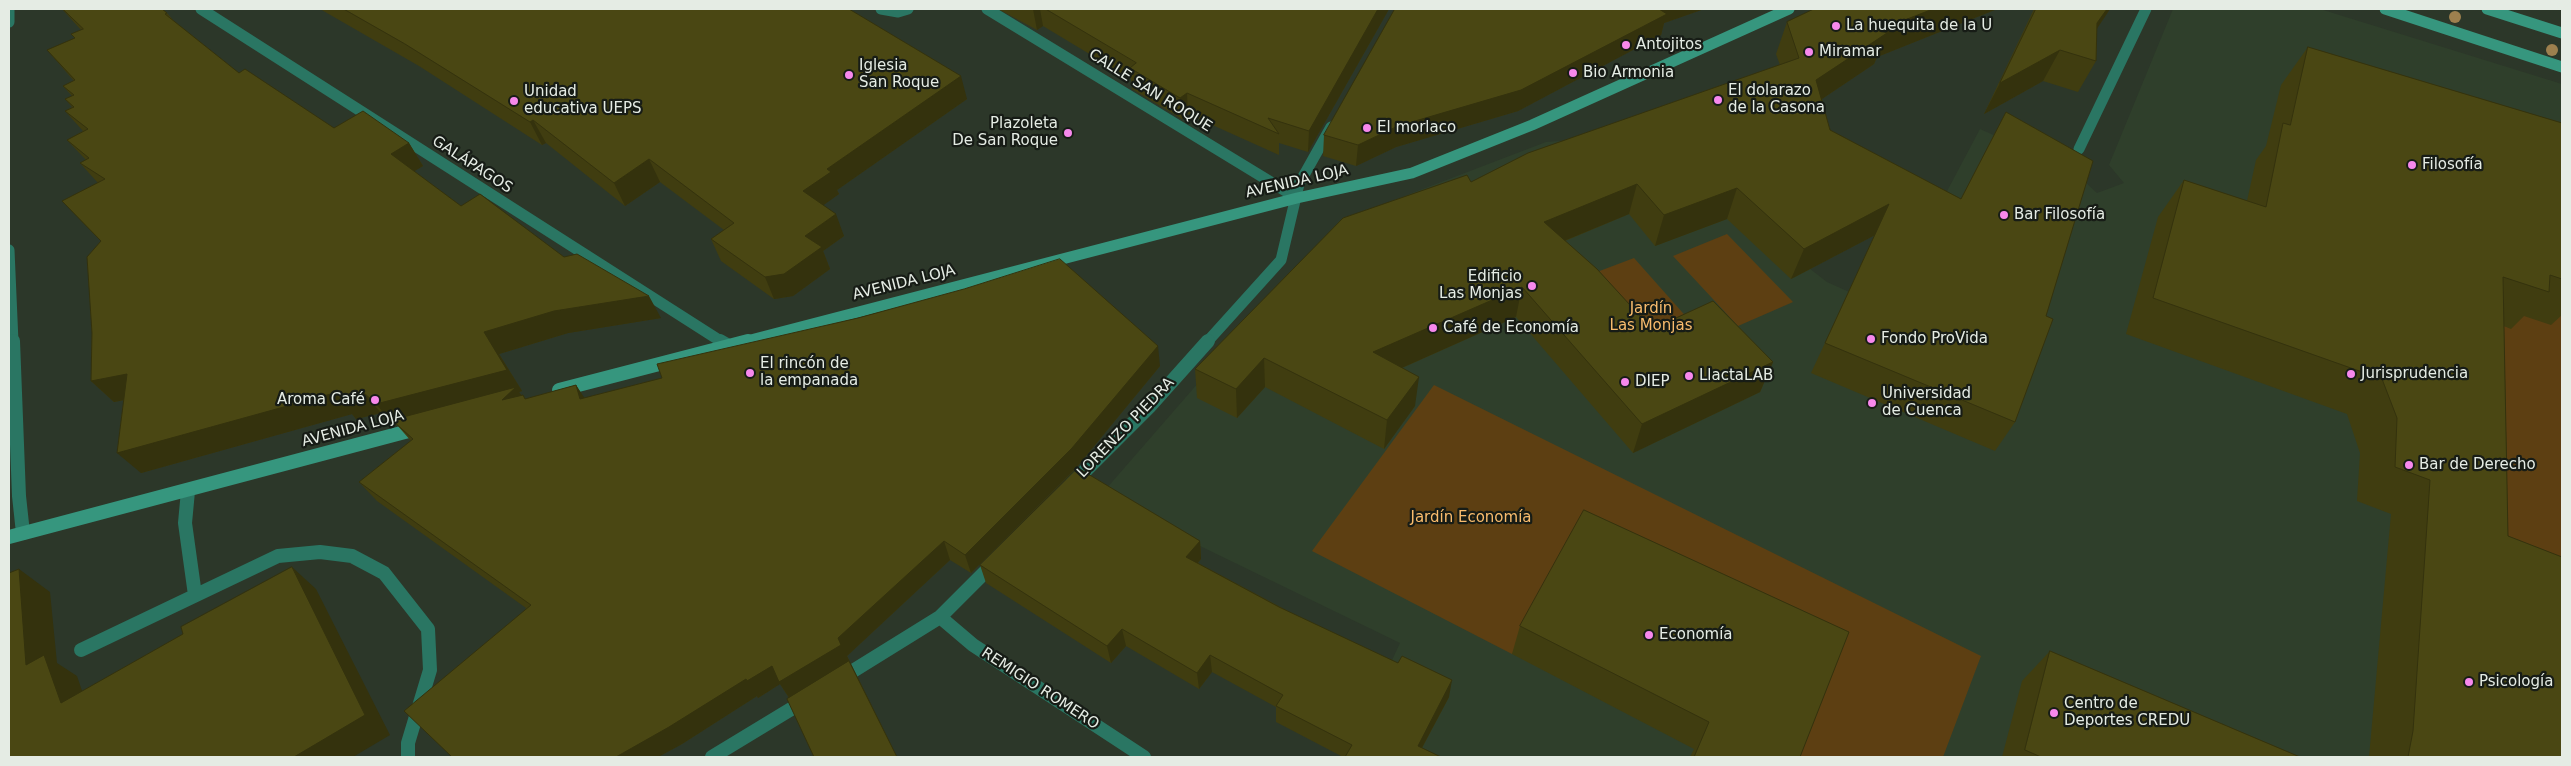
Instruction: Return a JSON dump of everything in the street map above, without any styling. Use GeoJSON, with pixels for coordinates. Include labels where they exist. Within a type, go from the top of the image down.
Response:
{"type":"FeatureCollection","features":[{"type":"Feature","properties":{"kind":"street"},"geometry":{"type":"LineString","coordinates":[[9,9],[9,22]]}},
{"type":"Feature","properties":{"kind":"street","name":"GALÁPAGOS"},"geometry":{"type":"LineString","coordinates":[[202,9],[727,345]]}},
{"type":"Feature","properties":{"kind":"street"},"geometry":{"type":"LineString","coordinates":[[881,9],[898,12],[908,9]]}},
{"type":"Feature","properties":{"kind":"street","name":"CALLE SAN ROQUE"},"geometry":{"type":"LineString","coordinates":[[987,9],[1297,198]]}},
{"type":"Feature","properties":{"kind":"street","name":"AVENIDA LOJA"},"geometry":{"type":"LineString","coordinates":[[544,394],[1297,198],[1412,173],[1541,121],[1789,9]]}},
{"type":"Feature","properties":{"kind":"street"},"geometry":{"type":"LineString","coordinates":[[2079,149],[2146,9]]}},
{"type":"Feature","properties":{"kind":"street"},"geometry":{"type":"LineString","coordinates":[[2385,9],[2562,67]]}},
{"type":"Feature","properties":{"kind":"street"},"geometry":{"type":"LineString","coordinates":[[2487,9],[2562,33]]}},
{"type":"Feature","properties":{"kind":"street","name":"LORENZO PIEDRA"},"geometry":{"type":"LineString","coordinates":[[1065,491],[1149,407],[1281,260],[1297,198],[1298,184],[1335,120]]}},
{"type":"Feature","properties":{"kind":"street"},"geometry":{"type":"LineString","coordinates":[[9,250],[19,496],[23,533]]}},
{"type":"Feature","properties":{"kind":"street","name":"AVENIDA LOJA"},"geometry":{"type":"LineString","coordinates":[[9,537],[428,426]]}},
{"type":"Feature","properties":{"kind":"street"},"geometry":{"type":"LineString","coordinates":[[188,490],[185,523],[195,596]]}},
{"type":"Feature","properties":{"kind":"street"},"geometry":{"type":"LineString","coordinates":[[80,650],[278,556],[320,552],[352,556],[384,573],[428,629],[430,670],[408,743],[408,757]]}},
{"type":"Feature","properties":{"kind":"street"},"geometry":{"type":"LineString","coordinates":[[712,757],[940,617],[1003,554]]}},
{"type":"Feature","properties":{"kind":"street","name":"REMIGIO ROMERO"},"geometry":{"type":"LineString","coordinates":[[940,617],[973,645],[1144,757]]}},
{"type":"Feature","properties":{"kind":"shaded area","name":"Universidad de Cuenca"},"geometry":{"type":"Polygon","coordinates":[[[2173,9],[2320,9],[2562,84],[2562,757],[1347,757],[1400,643],[1099,497],[1339,221],[1546,142],[1637,135],[1827,282],[1885,308],[1980,129],[2071,169],[2097,193],[2124,183],[2109,165],[2173,9]]]}},
{"type":"Feature","properties":{"kind":"green space","name":"Jardín Las Monjas"},"geometry":{"type":"Polygon","coordinates":[[[1727,234],[1793,302],[1738,326],[1673,256],[1727,234]]]}},
{"type":"Feature","properties":{"kind":"green space","name":"Jardín Las Monjas"},"geometry":{"type":"Polygon","coordinates":[[[1634,258],[1698,330],[1644,352],[1581,278],[1634,258]]]}},
{"type":"Feature","properties":{"kind":"green space"},"geometry":{"type":"Polygon","coordinates":[[[2562,282],[2562,581],[2465,515],[2466,313],[2510,328],[2562,282]]]}},
{"type":"Feature","properties":{"kind":"green space","name":"Jardín Economía"},"geometry":{"type":"Polygon","coordinates":[[[1434,385],[1981,656],[1943,757],[1792,757],[1574,541],[1512,654],[1312,551],[1434,385]]]}},
{"type":"Feature","properties":{"kind":"building"},"geometry":{"type":"Polygon","coordinates":[[[63,9],[162,9],[167,13],[165,14],[239,73],[245,69],[334,128],[363,111],[409,143],[391,154],[461,206],[480,194],[564,257],[577,254],[649,296],[554,311],[484,332],[507,370],[376,404],[363,392],[338,398],[338,392],[117,453],[127,374],[91,381],[92,333],[87,257],[101,241],[62,201],[105,179],[80,163],[89,158],[67,140],[88,129],[65,111],[74,107],[65,99],[74,95],[63,86],[75,80],[47,50],[75,38],[71,34],[83,29],[63,9]]]}},
{"type":"Feature","properties":{"kind":"building"},"geometry":{"type":"Polygon","coordinates":[[[344,9],[849,9],[961,76],[827,169],[831,172],[803,191],[836,214],[805,236],[822,247],[784,274],[765,277],[711,239],[734,223],[649,159],[614,183],[533,120],[530,122],[405,44],[344,9]]]}},
{"type":"Feature","properties":{"kind":"building"},"geometry":{"type":"Polygon","coordinates":[[[1046,9],[1378,9],[1309,131],[1268,118],[1279,134],[1187,93],[1180,98],[1130,68],[1136,63],[1046,9]]]}},
{"type":"Feature","properties":{"kind":"building"},"geometry":{"type":"Polygon","coordinates":[[[1395,9],[1659,9],[1667,14],[1521,90],[1398,126],[1358,145],[1324,135],[1395,9]]]}},
{"type":"Feature","properties":{"kind":"building"},"geometry":{"type":"Polygon","coordinates":[[[1814,9],[1933,9],[1879,30],[1887,33],[1816,80],[1830,130],[1961,199],[2006,112],[2093,161],[2046,316],[2053,319],[2015,422],[1825,343],[1889,204],[1804,249],[1737,188],[1664,215],[1637,184],[1544,222],[1597,269],[1652,329],[1713,301],[1773,362],[1642,424],[1522,287],[1373,352],[1419,377],[1387,420],[1264,358],[1236,389],[1195,369],[1343,218],[1467,175],[1471,182],[1528,153],[1799,58],[1787,22],[1814,9]]]}},
{"type":"Feature","properties":{"kind":"building"},"geometry":{"type":"Polygon","coordinates":[[[2036,9],[2107,9],[2097,23],[2096,61],[2060,50],[2000,83],[2036,9]]]}},
{"type":"Feature","properties":{"kind":"building"},"geometry":{"type":"Polygon","coordinates":[[[2308,47],[2562,123],[2562,279],[2550,275],[2549,292],[2503,277],[2508,536],[2562,557],[2562,757],[2408,757],[2413,731],[2430,480],[2395,467],[2397,418],[2382,379],[2153,298],[2184,180],[2266,207],[2283,123],[2290,125],[2308,47]]]}},
{"type":"Feature","properties":{"kind":"building"},"geometry":{"type":"Polygon","coordinates":[[[1060,259],[1158,346],[1072,448],[965,555],[944,541],[838,638],[841,645],[779,682],[772,666],[747,681],[746,679],[669,727],[616,757],[452,757],[404,711],[531,605],[359,482],[413,439],[392,420],[516,387],[502,400],[523,395],[525,399],[576,385],[580,399],[662,378],[657,364],[858,318],[964,289],[1060,259]]]}},
{"type":"Feature","properties":{"kind":"building"},"geometry":{"type":"Polygon","coordinates":[[[1078,468],[1200,541],[1186,557],[1279,607],[1398,663],[1402,656],[1452,680],[1418,746],[1441,757],[1345,757],[1352,745],[1276,706],[1283,695],[1210,655],[1197,673],[1122,629],[1107,646],[980,565],[1078,468]]]}},
{"type":"Feature","properties":{"kind":"building","name":"Economía"},"geometry":{"type":"Polygon","coordinates":[[[1584,510],[1849,632],[1800,757],[1694,757],[1709,722],[1520,626],[1584,510]]]}},
{"type":"Feature","properties":{"kind":"building"},"geometry":{"type":"Polygon","coordinates":[[[292,567],[365,715],[294,757],[9,757],[9,573],[19,569],[26,665],[44,655],[61,703],[183,634],[181,627],[292,567]]]}},
{"type":"Feature","properties":{"kind":"building"},"geometry":{"type":"Polygon","coordinates":[[[2050,651],[2300,757],[2041,757],[2025,750],[2050,651]]]}},
{"type":"Feature","properties":{"kind":"building"},"geometry":{"type":"Polygon","coordinates":[[[849,661],[897,757],[814,757],[787,699],[849,661]]]}},
{"type":"Feature","properties":{"kind":"place","name":"La huequita de la U"},"geometry":{"type":"Point","coordinates":[1836,26]}},
{"type":"Feature","properties":{"kind":"place","name":"Antojitos"},"geometry":{"type":"Point","coordinates":[1626,45]}},
{"type":"Feature","properties":{"kind":"place","name":"Miramar"},"geometry":{"type":"Point","coordinates":[1809,52]}},
{"type":"Feature","properties":{"kind":"place","name":"Bio Armonia"},"geometry":{"type":"Point","coordinates":[1573,73]}},
{"type":"Feature","properties":{"kind":"place","name":"Iglesia San Roque"},"geometry":{"type":"Point","coordinates":[849,75]}},
{"type":"Feature","properties":{"kind":"place","name":"El dolarazo de la Casona"},"geometry":{"type":"Point","coordinates":[1718,100]}},
{"type":"Feature","properties":{"kind":"place","name":"Unidad educativa UEPS"},"geometry":{"type":"Point","coordinates":[514,101]}},
{"type":"Feature","properties":{"kind":"place","name":"El morlaco"},"geometry":{"type":"Point","coordinates":[1367,128]}},
{"type":"Feature","properties":{"kind":"place","name":"Plazoleta De San Roque"},"geometry":{"type":"Point","coordinates":[1068,133]}},
{"type":"Feature","properties":{"kind":"place","name":"Filosofía"},"geometry":{"type":"Point","coordinates":[2412,165]}},
{"type":"Feature","properties":{"kind":"place","name":"Bar Filosofía"},"geometry":{"type":"Point","coordinates":[2004,215]}},
{"type":"Feature","properties":{"kind":"place","name":"Edificio Las Monjas"},"geometry":{"type":"Point","coordinates":[1532,286]}},
{"type":"Feature","properties":{"kind":"place","name":"Café de Economía"},"geometry":{"type":"Point","coordinates":[1433,328]}},
{"type":"Feature","properties":{"kind":"place","name":"Fondo ProVida"},"geometry":{"type":"Point","coordinates":[1871,339]}},
{"type":"Feature","properties":{"kind":"place","name":"El rincón de la empanada"},"geometry":{"type":"Point","coordinates":[750,373]}},
{"type":"Feature","properties":{"kind":"place","name":"Jurisprudencia"},"geometry":{"type":"Point","coordinates":[2351,374]}},
{"type":"Feature","properties":{"kind":"place","name":"LlactaLAB"},"geometry":{"type":"Point","coordinates":[1689,376]}},
{"type":"Feature","properties":{"kind":"place","name":"DIEP"},"geometry":{"type":"Point","coordinates":[1625,382]}},
{"type":"Feature","properties":{"kind":"place","name":"Aroma Café"},"geometry":{"type":"Point","coordinates":[375,400]}},
{"type":"Feature","properties":{"kind":"place","name":"Universidad de Cuenca"},"geometry":{"type":"Point","coordinates":[1872,403]}},
{"type":"Feature","properties":{"kind":"place","name":"Bar de Derecho"},"geometry":{"type":"Point","coordinates":[2409,465]}},
{"type":"Feature","properties":{"kind":"place","name":"Economía"},"geometry":{"type":"Point","coordinates":[1649,635]}},
{"type":"Feature","properties":{"kind":"place","name":"Psicología"},"geometry":{"type":"Point","coordinates":[2469,682]}},
{"type":"Feature","properties":{"kind":"place","name":"Centro de Deportes CREDU"},"geometry":{"type":"Point","coordinates":[2054,713]}}]}
